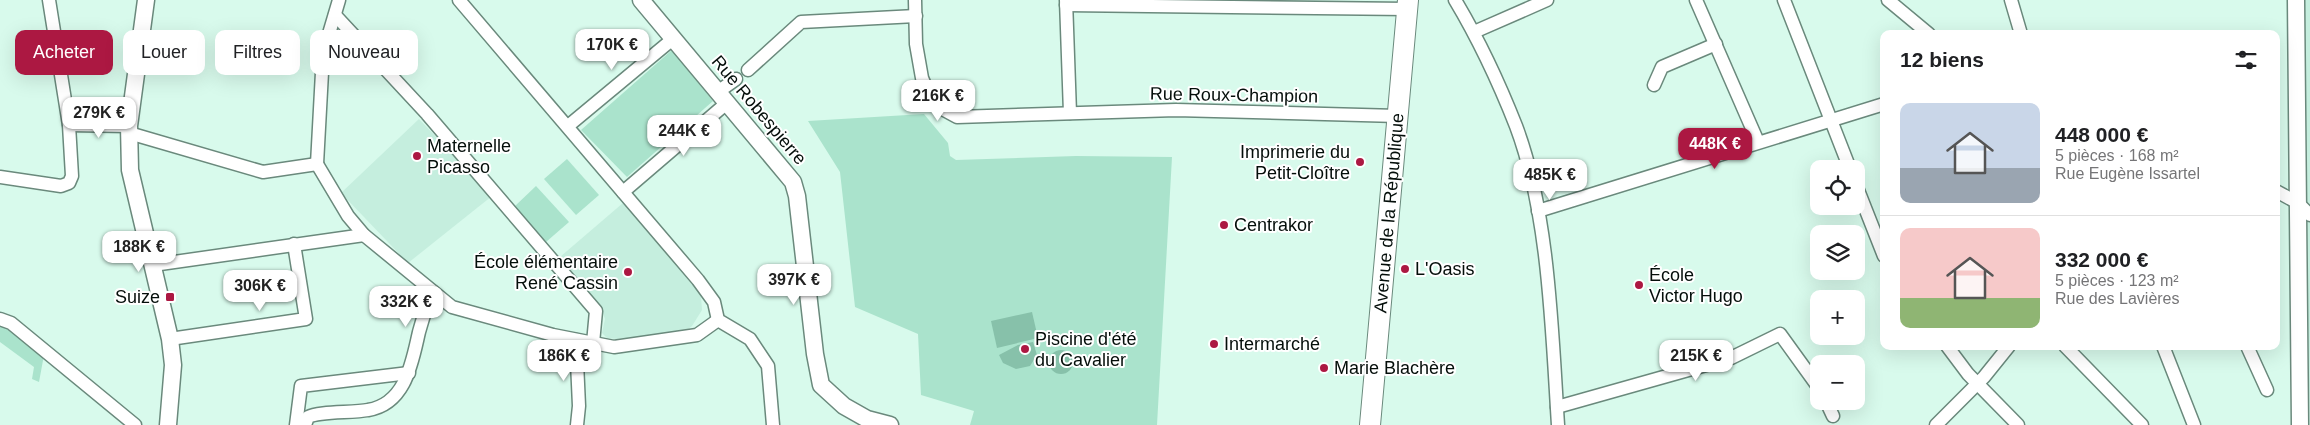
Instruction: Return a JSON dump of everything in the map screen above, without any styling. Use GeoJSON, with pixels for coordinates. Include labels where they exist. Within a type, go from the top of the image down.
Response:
{"type":"FeatureCollection","features":[{"type":"Feature","properties":{"kind":"main road","name":"Avenue de la République"},"geometry":{"type":"LineString","coordinates":[[1370,425],[1408,4]]}},
{"type":"Feature","properties":{"kind":"main road"},"geometry":{"type":"LineString","coordinates":[[1359,425],[1373,393]]}},
{"type":"Feature","properties":{"kind":"street"},"geometry":{"type":"LineString","coordinates":[[0,178],[62,186],[68,184],[72,176],[69,125],[49,0]]}},
{"type":"Feature","properties":{"kind":"street"},"geometry":{"type":"LineString","coordinates":[[146,0],[129,129],[130,170],[170,339],[173,365],[168,425]]}},
{"type":"Feature","properties":{"kind":"street"},"geometry":{"type":"LineString","coordinates":[[339,0],[323,54],[317,164],[348,216],[364,235],[452,307],[576,340],[614,347],[686,338],[697,335],[718,320]]}},
{"type":"Feature","properties":{"kind":"street"},"geometry":{"type":"LineString","coordinates":[[459,0],[698,280],[714,302],[718,320],[750,339],[768,366],[773,425]]}},
{"type":"Feature","properties":{"kind":"street","name":"Rue Robespierre"},"geometry":{"type":"LineString","coordinates":[[640,0],[674,38],[793,182],[797,196],[815,354],[822,385],[833,398],[866,422],[890,425]]}},
{"type":"Feature","properties":{"kind":"street","name":"Rue Roux-Champion"},"geometry":{"type":"LineString","coordinates":[[915,0],[916,44],[922,78],[933,104],[957,117],[1176,110],[1398,116]]}},
{"type":"Feature","properties":{"kind":"street"},"geometry":{"type":"LineString","coordinates":[[1455,0],[1474,32],[1516,127],[1538,211],[1547,282],[1558,425]]}},
{"type":"Feature","properties":{"kind":"street"},"geometry":{"type":"LineString","coordinates":[[1474,32],[1547,0]]}},
{"type":"Feature","properties":{"kind":"street"},"geometry":{"type":"LineString","coordinates":[[1696,0],[1758,142]]}},
{"type":"Feature","properties":{"kind":"street"},"geometry":{"type":"LineString","coordinates":[[1784,0],[1846,160]]}},
{"type":"Feature","properties":{"kind":"street"},"geometry":{"type":"LineString","coordinates":[[1888,0],[1924,30]]}},
{"type":"Feature","properties":{"kind":"street"},"geometry":{"type":"LineString","coordinates":[[2011,0],[2020,30]]}},
{"type":"Feature","properties":{"kind":"street"},"geometry":{"type":"LineString","coordinates":[[2296,0],[2300,425]]}},
{"type":"Feature","properties":{"kind":"street"},"geometry":{"type":"LineString","coordinates":[[1070,113],[1066,3],[1408,4]]}},
{"type":"Feature","properties":{"kind":"street"},"geometry":{"type":"LineString","coordinates":[[335,15],[427,114],[596,311],[593,343]]}},
{"type":"Feature","properties":{"kind":"street"},"geometry":{"type":"LineString","coordinates":[[748,70],[801,22],[916,16]]}},
{"type":"Feature","properties":{"kind":"street"},"geometry":{"type":"LineString","coordinates":[[568,126],[674,38]]}},
{"type":"Feature","properties":{"kind":"street"},"geometry":{"type":"LineString","coordinates":[[1654,85],[1662,68],[1716,44]]}},
{"type":"Feature","properties":{"kind":"street"},"geometry":{"type":"LineString","coordinates":[[623,192],[723,97],[736,79]]}},
{"type":"Feature","properties":{"kind":"street"},"geometry":{"type":"LineString","coordinates":[[1538,211],[1880,105]]}},
{"type":"Feature","properties":{"kind":"street"},"geometry":{"type":"LineString","coordinates":[[69,125],[129,129],[263,172],[317,164]]}},
{"type":"Feature","properties":{"kind":"street"},"geometry":{"type":"LineString","coordinates":[[2280,192],[2298,203],[2310,215]]}},
{"type":"Feature","properties":{"kind":"street"},"geometry":{"type":"LineString","coordinates":[[1865,208],[1880,246]]}},
{"type":"Feature","properties":{"kind":"street"},"geometry":{"type":"LineString","coordinates":[[153,265],[364,235]]}},
{"type":"Feature","properties":{"kind":"street"},"geometry":{"type":"LineString","coordinates":[[170,339],[306,319],[294,244]]}},
{"type":"Feature","properties":{"kind":"street"},"geometry":{"type":"LineString","coordinates":[[305,425],[308,417],[315,414],[347,414],[374,409],[396,396],[409,373],[432,291]]}},
{"type":"Feature","properties":{"kind":"street"},"geometry":{"type":"LineString","coordinates":[[0,319],[10,323],[135,425]]}},
{"type":"Feature","properties":{"kind":"street"},"geometry":{"type":"LineString","coordinates":[[1557,407],[1731,358],[1780,334],[1810,376]]}},
{"type":"Feature","properties":{"kind":"street"},"geometry":{"type":"LineString","coordinates":[[576,340],[579,406],[577,425]]}},
{"type":"Feature","properties":{"kind":"street"},"geometry":{"type":"LineString","coordinates":[[1949,350],[1977,383],[2018,425]]}},
{"type":"Feature","properties":{"kind":"street"},"geometry":{"type":"LineString","coordinates":[[1936,425],[2001,358],[2006,350]]}},
{"type":"Feature","properties":{"kind":"street"},"geometry":{"type":"LineString","coordinates":[[2069,350],[2142,425]]}},
{"type":"Feature","properties":{"kind":"street"},"geometry":{"type":"LineString","coordinates":[[2164,350],[2179,392],[2194,425]]}},
{"type":"Feature","properties":{"kind":"street"},"geometry":{"type":"LineString","coordinates":[[2249,350],[2267,390]]}},
{"type":"Feature","properties":{"kind":"street"},"geometry":{"type":"LineString","coordinates":[[296,425],[301,386],[409,373]]}},
{"type":"Feature","properties":{"kind":"street"},"geometry":{"type":"LineString","coordinates":[[1830,410],[1833,416]]}},
{"type":"Feature","properties":{"kind":"shaded area"},"geometry":{"type":"Polygon","coordinates":[[[2303,0],[2310,0],[2310,425],[2305,220],[2303,0]]]}},
{"type":"Feature","properties":{"kind":"shaded area"},"geometry":{"type":"Polygon","coordinates":[[[672,50],[713,101],[627,177],[581,130],[672,50]]]}},
{"type":"Feature","properties":{"kind":"shaded area"},"geometry":{"type":"Polygon","coordinates":[[[924,114],[948,143],[950,156],[956,160],[1076,156],[1172,157],[1157,425],[970,425],[974,411],[921,395],[918,334],[855,307],[840,172],[808,121],[924,114]]]}},
{"type":"Feature","properties":{"kind":"shaded area","name":"Maternelle Picasso"},"geometry":{"type":"Polygon","coordinates":[[[419,119],[492,196],[408,263],[341,193],[419,119]]]}},
{"type":"Feature","properties":{"kind":"shaded area"},"geometry":{"type":"Polygon","coordinates":[[[567,159],[599,195],[576,215],[544,179],[567,159]]]}},
{"type":"Feature","properties":{"kind":"shaded area"},"geometry":{"type":"Polygon","coordinates":[[[536,186],[569,222],[546,242],[514,207],[536,186]]]}},
{"type":"Feature","properties":{"kind":"shaded area","name":"École élémentaire René Cassin"},"geometry":{"type":"Polygon","coordinates":[[[623,203],[696,287],[701,296],[702,310],[692,326],[684,332],[617,339],[607,338],[602,333],[605,319],[601,307],[560,257],[623,203]]]}},
{"type":"Feature","properties":{"kind":"shaded area"},"geometry":{"type":"Polygon","coordinates":[[[1032,312],[1038,338],[997,348],[991,321],[1032,312]]]}},
{"type":"Feature","properties":{"kind":"shaded area"},"geometry":{"type":"Polygon","coordinates":[[[0,324],[44,355],[39,382],[32,379],[34,367],[0,342],[0,324]]]}},
{"type":"Feature","properties":{"kind":"shaded area"},"geometry":{"type":"Polygon","coordinates":[[[1033,342],[1037,355],[1030,366],[1016,369],[1003,363],[999,355],[1018,345],[1033,342]]]}},
{"type":"Feature","properties":{"kind":"shaded area"},"geometry":{"type":"Polygon","coordinates":[[[1061,350],[1066,351],[1072,357],[1072,367],[1066,373],[1061,374],[1056,373],[1050,367],[1049,362],[1050,357],[1056,351],[1061,350]]]}},
{"type":"Feature","properties":{"kind":"place","name":"Maternelle Picasso"},"geometry":{"type":"Point","coordinates":[417,156]}},
{"type":"Feature","properties":{"kind":"place","name":"Imprimerie du Petit-Cloître"},"geometry":{"type":"Point","coordinates":[1360,162]}},
{"type":"Feature","properties":{"kind":"place","name":"Centrakor"},"geometry":{"type":"Point","coordinates":[1224,225]}},
{"type":"Feature","properties":{"kind":"place","name":"L'Oasis"},"geometry":{"type":"Point","coordinates":[1405,269]}},
{"type":"Feature","properties":{"kind":"place","name":"École élémentaire René Cassin"},"geometry":{"type":"Point","coordinates":[628,272]}},
{"type":"Feature","properties":{"kind":"place","name":"École Victor Hugo"},"geometry":{"type":"Point","coordinates":[1639,285]}},
{"type":"Feature","properties":{"kind":"place","name":"Suize"},"geometry":{"type":"Point","coordinates":[170,297]}},
{"type":"Feature","properties":{"kind":"place","name":"Intermarché"},"geometry":{"type":"Point","coordinates":[1214,344]}},
{"type":"Feature","properties":{"kind":"place","name":"Piscine d'été du Cavalier"},"geometry":{"type":"Point","coordinates":[1025,349]}},
{"type":"Feature","properties":{"kind":"place","name":"Marie Blachère"},"geometry":{"type":"Point","coordinates":[1324,368]}}]}
